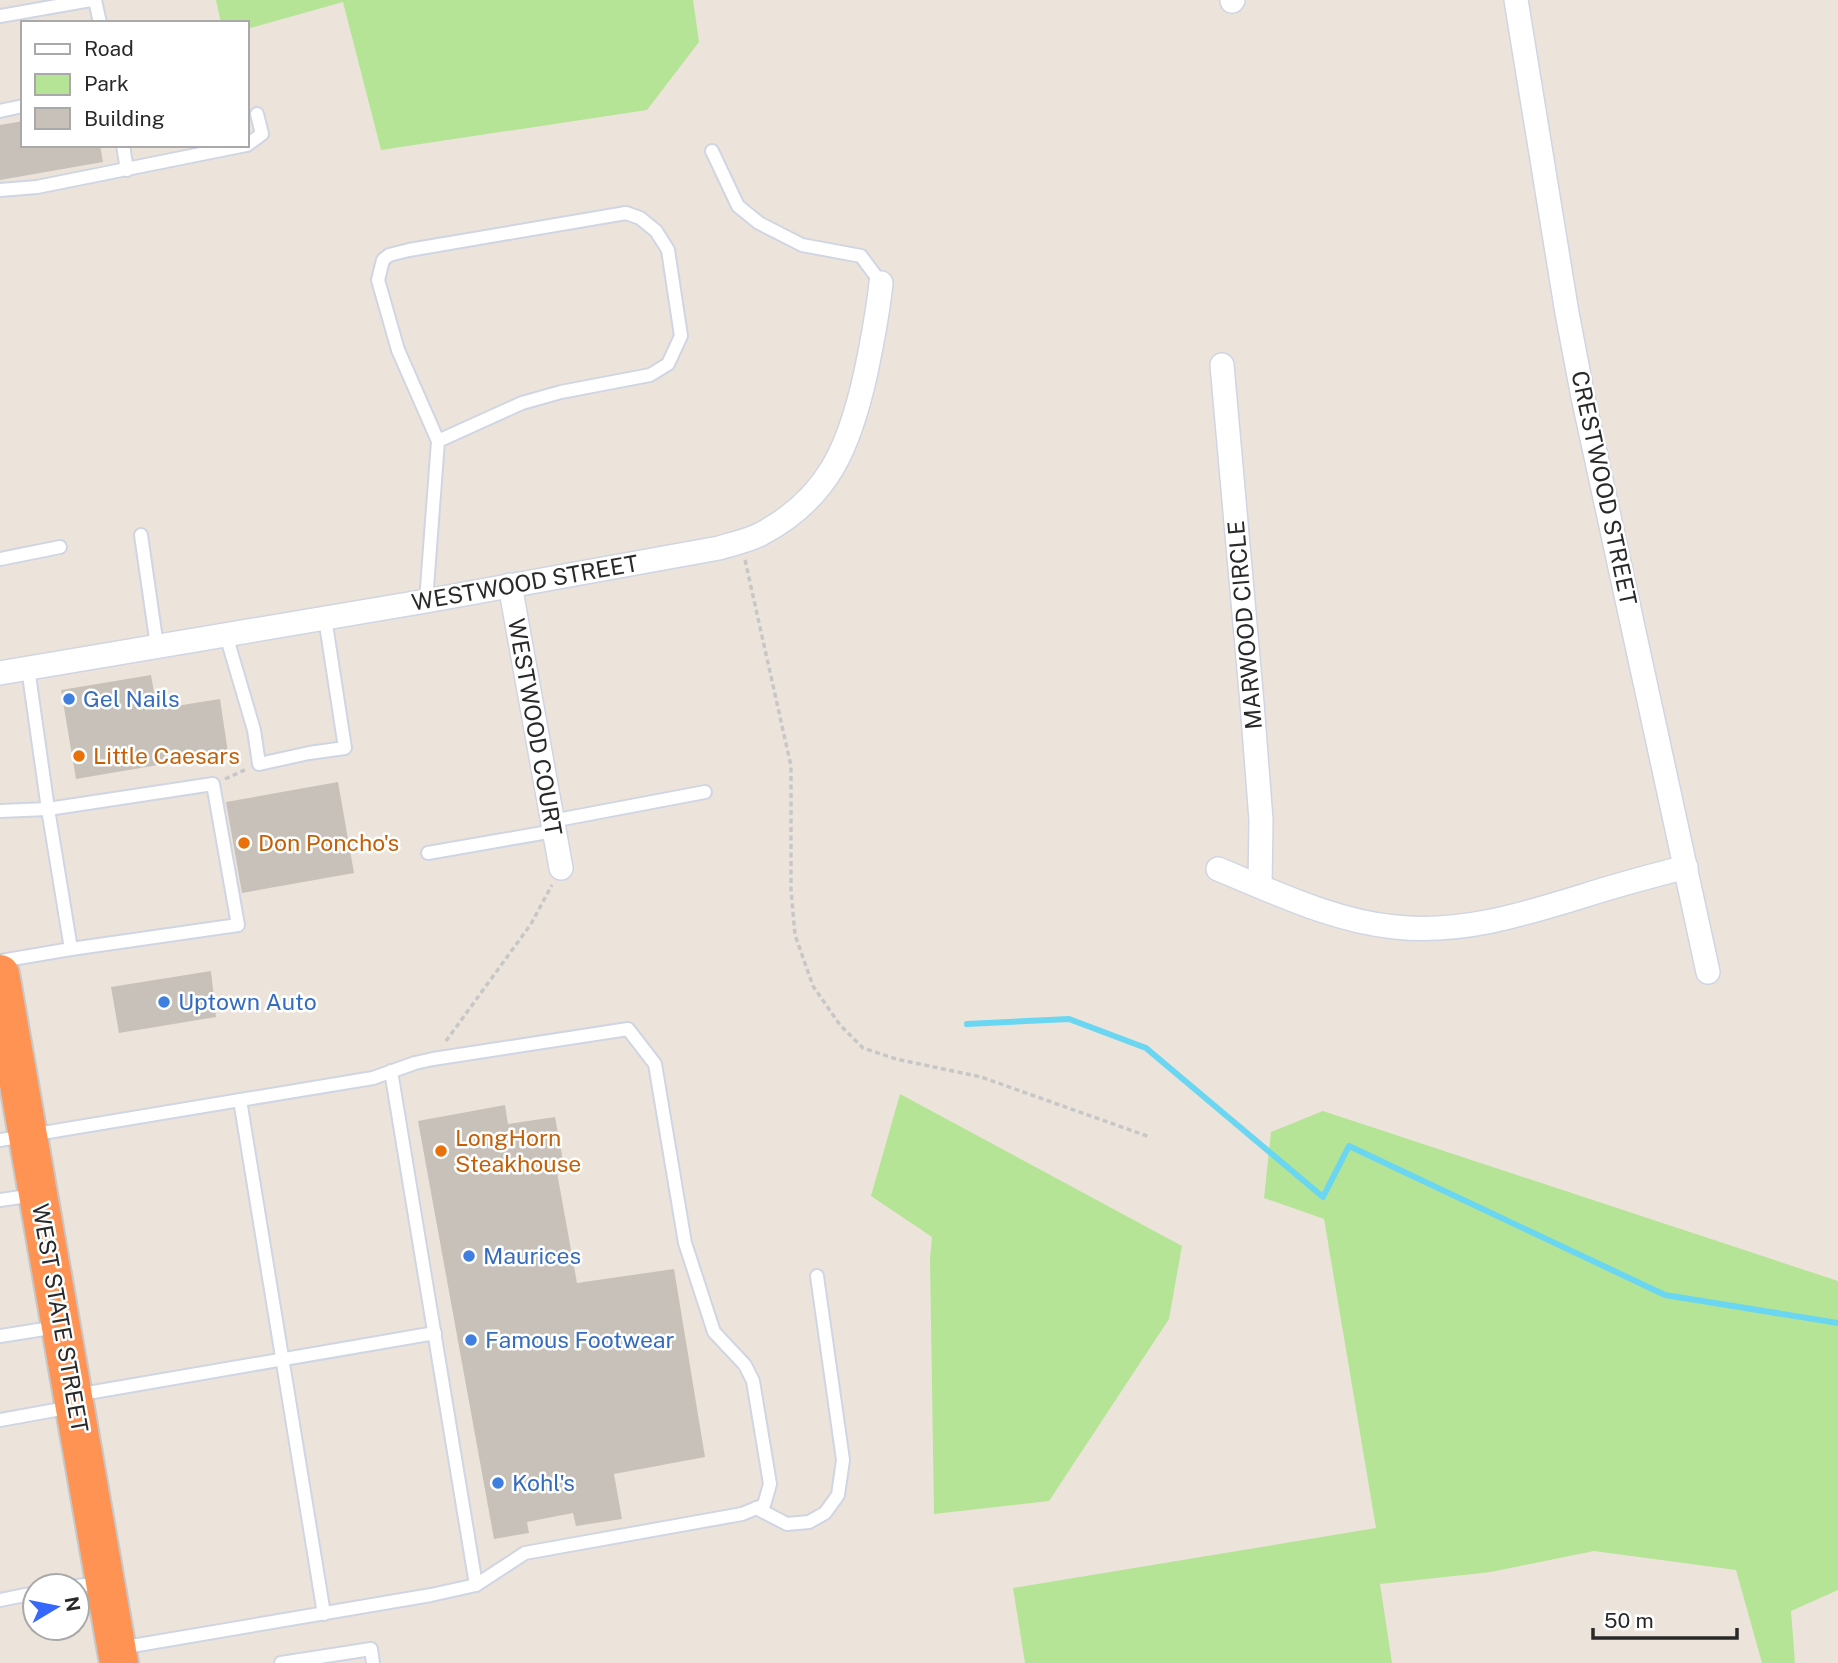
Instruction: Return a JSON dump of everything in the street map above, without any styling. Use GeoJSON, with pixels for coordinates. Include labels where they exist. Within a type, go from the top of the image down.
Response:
{"type":"FeatureCollection","features":[{"type":"Feature","properties":{"kind":"highway","name":"WEST STATE STREET"},"geometry":{"type":"LineString","coordinates":[[0,974],[14,1137],[38,1194],[74,1401],[90,1572]]}},
{"type":"Feature","properties":{"kind":"highway","name":"WEST STATE STREET"},"geometry":{"type":"LineString","coordinates":[[91,1584],[118,1656]]}},
{"type":"Feature","properties":{"kind":"street","name":"CRESTWOOD STREET"},"geometry":{"type":"LineString","coordinates":[[1516,0],[1583,397],[1708,972]]}},
{"type":"Feature","properties":{"kind":"street","name":"WESTWOOD STREET"},"geometry":{"type":"LineString","coordinates":[[0,673],[510,586],[719,548],[757,536],[804,503],[823,483],[838,460],[850,435],[858,408],[881,282]]}},
{"type":"Feature","properties":{"kind":"street","name":"MARWOOD CIRCLE"},"geometry":{"type":"LineString","coordinates":[[1222,365],[1261,820],[1261,886]]}},
{"type":"Feature","properties":{"kind":"street","name":"WESTWOOD COURT"},"geometry":{"type":"LineString","coordinates":[[510,586],[561,868]]}},
{"type":"Feature","properties":{"kind":"street"},"geometry":{"type":"LineString","coordinates":[[1217,869],[1338,915],[1403,928],[1451,928],[1494,922],[1686,867]]}},
{"type":"Feature","properties":{"kind":"lane"},"geometry":{"type":"LineString","coordinates":[[0,16],[93,0],[99,21]]}},
{"type":"Feature","properties":{"kind":"lane"},"geometry":{"type":"LineString","coordinates":[[0,111],[21,106]]}},
{"type":"Feature","properties":{"kind":"lane"},"geometry":{"type":"LineString","coordinates":[[248,144],[262,134],[257,114]]}},
{"type":"Feature","properties":{"kind":"lane"},"geometry":{"type":"LineString","coordinates":[[123,147],[127,170]]}},
{"type":"Feature","properties":{"kind":"lane"},"geometry":{"type":"LineString","coordinates":[[0,190],[37,187],[236,147]]}},
{"type":"Feature","properties":{"kind":"lane"},"geometry":{"type":"LineString","coordinates":[[712,151],[738,206],[759,223],[802,245],[861,256],[881,282]]}},
{"type":"Feature","properties":{"kind":"lane"},"geometry":{"type":"LineString","coordinates":[[426,601],[438,441],[398,350],[381,298],[378,280],[383,260],[389,255],[409,250],[611,214],[626,213],[640,218],[656,231],[668,250],[680,318],[681,336],[668,364],[650,375],[561,392],[522,403],[438,441]]}},
{"type":"Feature","properties":{"kind":"lane"},"geometry":{"type":"LineString","coordinates":[[141,535],[157,646]]}},
{"type":"Feature","properties":{"kind":"lane"},"geometry":{"type":"LineString","coordinates":[[0,559],[60,547]]}},
{"type":"Feature","properties":{"kind":"lane"},"geometry":{"type":"LineString","coordinates":[[226,635],[254,730],[259,764],[345,748],[325,618]]}},
{"type":"Feature","properties":{"kind":"lane"},"geometry":{"type":"LineString","coordinates":[[28,668],[71,949]]}},
{"type":"Feature","properties":{"kind":"lane"},"geometry":{"type":"LineString","coordinates":[[0,811],[48,809],[213,784],[238,925],[0,961]]}},
{"type":"Feature","properties":{"kind":"lane"},"geometry":{"type":"LineString","coordinates":[[428,853],[705,792]]}},
{"type":"Feature","properties":{"kind":"lane"},"geometry":{"type":"LineString","coordinates":[[14,1137],[373,1078],[433,1059],[628,1029],[655,1064],[685,1243],[714,1332],[745,1365],[752,1381],[770,1484],[764,1505],[742,1514],[525,1553],[476,1585],[118,1656]]}},
{"type":"Feature","properties":{"kind":"lane"},"geometry":{"type":"LineString","coordinates":[[391,1071],[476,1585]]}},
{"type":"Feature","properties":{"kind":"lane"},"geometry":{"type":"LineString","coordinates":[[240,1100],[324,1614]]}},
{"type":"Feature","properties":{"kind":"lane"},"geometry":{"type":"LineString","coordinates":[[0,1200],[38,1194]]}},
{"type":"Feature","properties":{"kind":"lane"},"geometry":{"type":"LineString","coordinates":[[756,1508],[788,1524],[808,1522],[825,1513],[838,1495],[843,1460],[817,1276]]}},
{"type":"Feature","properties":{"kind":"lane"},"geometry":{"type":"LineString","coordinates":[[0,1336],[61,1326]]}},
{"type":"Feature","properties":{"kind":"lane"},"geometry":{"type":"LineString","coordinates":[[0,1420],[74,1401],[284,1359],[435,1333]]}},
{"type":"Feature","properties":{"kind":"lane"},"geometry":{"type":"LineString","coordinates":[[0,1600],[21,1596]]}},
{"type":"Feature","properties":{"kind":"lane"},"geometry":{"type":"LineString","coordinates":[[281,1663],[317,1660],[371,1649],[373,1663]]}},
{"type":"Feature","properties":{"kind":"path"},"geometry":{"type":"LineString","coordinates":[[740,541],[791,766],[791,889],[795,935],[813,986],[840,1025],[863,1048],[896,1059],[981,1077],[1150,1136]]}},
{"type":"Feature","properties":{"kind":"path"},"geometry":{"type":"LineString","coordinates":[[213,784],[259,764]]}},
{"type":"Feature","properties":{"kind":"path"},"geometry":{"type":"LineString","coordinates":[[433,1059],[530,925],[561,868]]}},
{"type":"Feature","properties":{"kind":"green space"},"geometry":{"type":"Polygon","coordinates":[[[216,0],[693,0],[699,42],[647,110],[381,150],[343,2],[248,29],[248,21],[221,21],[216,0]]]}},
{"type":"Feature","properties":{"kind":"green space"},"geometry":{"type":"Polygon","coordinates":[[[900,1094],[1182,1246],[1169,1319],[1049,1501],[934,1514],[930,1259],[932,1237],[871,1196],[900,1094]]]}},
{"type":"Feature","properties":{"kind":"green space"},"geometry":{"type":"Polygon","coordinates":[[[1323,1111],[1838,1281],[1838,1590],[1791,1611],[1795,1663],[1762,1663],[1736,1570],[1594,1551],[1491,1572],[1380,1584],[1392,1663],[1025,1663],[1013,1588],[1376,1528],[1324,1219],[1264,1198],[1271,1132],[1323,1111]]]}},
{"type":"Feature","properties":{"kind":"building"},"geometry":{"type":"Polygon","coordinates":[[[21,121],[21,147],[100,147],[103,162],[0,180],[0,125],[21,121]]]}},
{"type":"Feature","properties":{"kind":"building"},"geometry":{"type":"Polygon","coordinates":[[[151,675],[157,709],[220,699],[228,753],[76,779],[61,690],[151,675]]]}},
{"type":"Feature","properties":{"kind":"building"},"geometry":{"type":"Polygon","coordinates":[[[338,782],[354,873],[242,893],[226,802],[338,782]]]}},
{"type":"Feature","properties":{"kind":"building","name":"Uptown Auto"},"geometry":{"type":"Polygon","coordinates":[[[211,971],[216,1017],[119,1033],[111,987],[211,971]]]}},
{"type":"Feature","properties":{"kind":"building"},"geometry":{"type":"Polygon","coordinates":[[[505,1105],[508,1124],[555,1117],[564,1166],[556,1167],[577,1283],[674,1269],[705,1457],[614,1474],[622,1519],[576,1526],[573,1513],[527,1522],[529,1533],[494,1539],[418,1121],[505,1105]]]}},
{"type":"Feature","properties":{"kind":"waterway"},"geometry":{"type":"LineString","coordinates":[[967,1024],[1069,1019],[1146,1048],[1323,1197],[1349,1146],[1665,1295],[1838,1323]]}},
{"type":"Feature","properties":{"kind":"place","name":"Gel Nails"},"geometry":{"type":"Point","coordinates":[69,699]}},
{"type":"Feature","properties":{"kind":"place","name":"Little Caesars"},"geometry":{"type":"Point","coordinates":[79,756]}},
{"type":"Feature","properties":{"kind":"place","name":"Don Poncho's"},"geometry":{"type":"Point","coordinates":[244,843]}},
{"type":"Feature","properties":{"kind":"place","name":"Uptown Auto"},"geometry":{"type":"Point","coordinates":[164,1002]}},
{"type":"Feature","properties":{"kind":"place","name":"LongHorn Steakhouse"},"geometry":{"type":"Point","coordinates":[441,1151]}},
{"type":"Feature","properties":{"kind":"place","name":"Maurices"},"geometry":{"type":"Point","coordinates":[469,1256]}},
{"type":"Feature","properties":{"kind":"place","name":"Famous Footwear"},"geometry":{"type":"Point","coordinates":[471,1340]}},
{"type":"Feature","properties":{"kind":"place","name":"Kohl's"},"geometry":{"type":"Point","coordinates":[498,1483]}}]}
